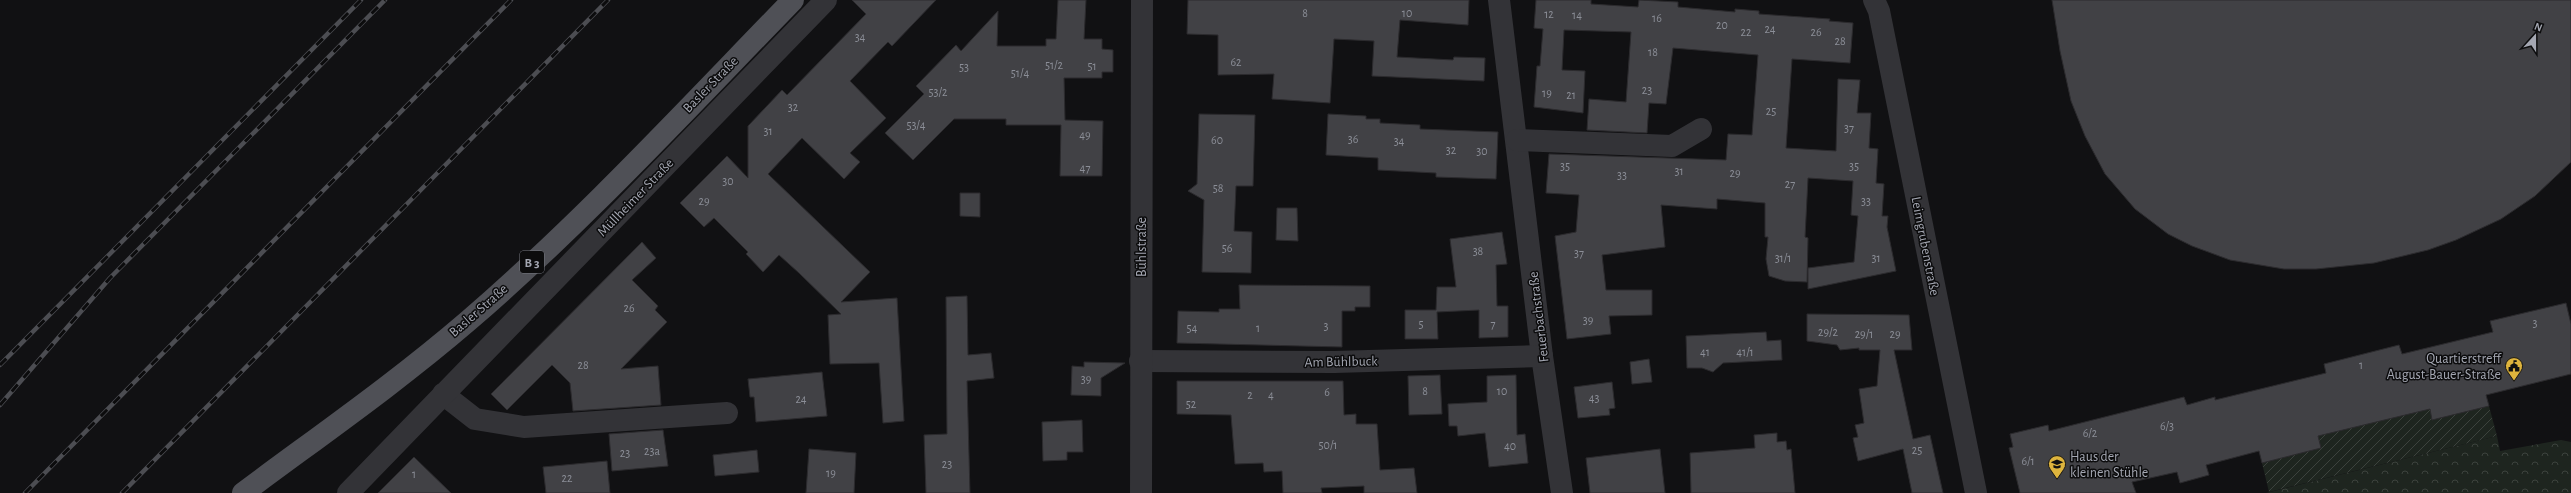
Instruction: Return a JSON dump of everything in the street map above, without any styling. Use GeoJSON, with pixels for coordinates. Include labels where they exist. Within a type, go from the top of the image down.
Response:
{"type":"FeatureCollection","features":[{"type":"Feature","properties":{"kind":"main road","name":"Basler Straße"},"geometry":{"type":"LineString","coordinates":[[243,493],[381,390],[467,322],[573,224],[793,0]]}},
{"type":"Feature","properties":{"kind":"street","name":"Müllheimer Straße"},"geometry":{"type":"LineString","coordinates":[[348,493],[826,0]]}},
{"type":"Feature","properties":{"kind":"street","name":"Bühlstraße"},"geometry":{"type":"LineString","coordinates":[[1141,493],[1140,362],[1142,0]]}},
{"type":"Feature","properties":{"kind":"street","name":"Feuerbachstraße"},"geometry":{"type":"LineString","coordinates":[[1500,0],[1542,356],[1562,493]]}},
{"type":"Feature","properties":{"kind":"street","name":"Leimgrubenstraße"},"geometry":{"type":"LineString","coordinates":[[1874,0],[1879,11],[1976,493]]}},
{"type":"Feature","properties":{"kind":"street"},"geometry":{"type":"LineString","coordinates":[[1516,140],[1672,146],[1701,129]]}},
{"type":"Feature","properties":{"kind":"street","name":"Am Bühlbuck"},"geometry":{"type":"LineString","coordinates":[[1140,362],[1334,362],[1542,356]]}},
{"type":"Feature","properties":{"kind":"street"},"geometry":{"type":"LineString","coordinates":[[443,394],[475,419],[524,427],[727,413]]}},
{"type":"Feature","properties":{"kind":"green space"},"geometry":{"type":"Polygon","coordinates":[[[2489,406],[2497,436],[2269,492],[2262,463],[2321,448],[2318,436],[2430,409],[2433,420],[2489,406]]]}},
{"type":"Feature","properties":{"kind":"green space"},"geometry":{"type":"Polygon","coordinates":[[[2497,436],[2500,451],[2561,440],[2571,442],[2571,493],[2266,493],[2497,436]]]}},
{"type":"Feature","properties":{"kind":"building"},"geometry":{"type":"Polygon","coordinates":[[[852,0],[936,0],[892,46],[888,42],[850,81],[886,118],[850,153],[860,162],[844,179],[802,138],[768,174],[870,272],[841,302],[897,298],[904,421],[883,423],[879,363],[830,364],[828,315],[841,314],[799,273],[779,255],[763,272],[746,254],[748,252],[714,218],[704,227],[680,203],[727,156],[748,178],[748,126],[782,90],[787,95],[866,14],[852,0]]]}},
{"type":"Feature","properties":{"kind":"building"},"geometry":{"type":"Polygon","coordinates":[[[1058,0],[1086,0],[1084,39],[1102,39],[1102,49],[1113,50],[1113,72],[1102,72],[1102,78],[1064,78],[1065,120],[1103,121],[1102,176],[1060,176],[1061,125],[1006,125],[1006,119],[954,119],[913,160],[885,133],[924,94],[916,86],[956,45],[961,51],[998,11],[997,46],[1046,46],[1046,39],[1056,39],[1058,0]]]}},
{"type":"Feature","properties":{"kind":"building"},"geometry":{"type":"Polygon","coordinates":[[[1188,0],[1469,0],[1468,25],[1400,20],[1397,57],[1453,60],[1454,57],[1485,58],[1484,81],[1372,76],[1374,41],[1334,39],[1330,103],[1272,99],[1274,74],[1218,75],[1218,35],[1187,34],[1188,0]]]}},
{"type":"Feature","properties":{"kind":"building"},"geometry":{"type":"Polygon","coordinates":[[[1536,0],[1591,0],[1591,4],[1638,7],[1639,0],[1678,2],[1678,7],[1735,12],[1735,9],[1759,11],[1759,14],[1830,19],[1829,21],[1853,23],[1850,63],[1792,59],[1786,148],[1836,151],[1838,79],[1860,80],[1857,113],[1871,113],[1869,148],[1878,149],[1876,183],[1884,184],[1882,216],[1888,216],[1887,227],[1896,271],[1808,289],[1808,268],[1854,262],[1858,216],[1851,215],[1853,181],[1808,178],[1805,237],[1808,238],[1807,282],[1785,281],[1769,276],[1766,259],[1768,237],[1765,237],[1765,203],[1717,199],[1717,209],[1661,205],[1665,247],[1602,255],[1606,290],[1652,290],[1652,315],[1609,316],[1611,334],[1567,339],[1555,236],[1576,232],[1579,195],[1546,193],[1549,154],[1726,160],[1728,134],[1752,135],[1758,55],[1673,48],[1666,104],[1649,103],[1647,133],[1587,130],[1589,99],[1626,102],[1631,32],[1564,30],[1562,70],[1585,71],[1583,113],[1534,107],[1537,66],[1540,66],[1543,29],[1534,28],[1536,0]]]}},
{"type":"Feature","properties":{"kind":"building"},"geometry":{"type":"Polygon","coordinates":[[[2052,0],[2571,0],[2571,162],[2535,196],[2501,219],[2456,240],[2428,250],[2374,263],[2316,269],[2284,269],[2230,260],[2192,246],[2168,234],[2135,209],[2105,174],[2085,136],[2071,101],[2060,51],[2052,0]]]}},
{"type":"Feature","properties":{"kind":"building"},"geometry":{"type":"Polygon","coordinates":[[[1199,114],[1255,115],[1253,186],[1236,186],[1234,231],[1252,232],[1251,273],[1202,272],[1204,200],[1188,191],[1197,184],[1199,114]]]}},
{"type":"Feature","properties":{"kind":"building"},"geometry":{"type":"Polygon","coordinates":[[[1328,114],[1366,116],[1366,119],[1380,119],[1380,123],[1420,125],[1420,129],[1498,132],[1496,179],[1436,177],[1436,173],[1378,170],[1378,158],[1326,155],[1328,114]]]}},
{"type":"Feature","properties":{"kind":"building"},"geometry":{"type":"Polygon","coordinates":[[[960,193],[980,193],[980,217],[960,216],[960,193]]]}},
{"type":"Feature","properties":{"kind":"building"},"geometry":{"type":"Polygon","coordinates":[[[1277,208],[1297,208],[1298,241],[1276,240],[1277,208]]]}},
{"type":"Feature","properties":{"kind":"building"},"geometry":{"type":"Polygon","coordinates":[[[1502,232],[1507,264],[1496,265],[1497,306],[1508,306],[1508,337],[1479,338],[1479,310],[1437,312],[1438,339],[1405,339],[1405,310],[1436,310],[1437,287],[1456,287],[1450,239],[1502,232]]]}},
{"type":"Feature","properties":{"kind":"building"},"geometry":{"type":"Polygon","coordinates":[[[642,242],[656,258],[632,280],[658,306],[655,310],[667,322],[621,369],[658,366],[661,405],[573,411],[570,383],[552,365],[507,410],[491,394],[642,242]]]}},
{"type":"Feature","properties":{"kind":"building"},"geometry":{"type":"Polygon","coordinates":[[[1239,285],[1370,286],[1370,307],[1355,307],[1355,311],[1342,311],[1342,347],[1177,343],[1178,311],[1219,312],[1219,309],[1240,309],[1239,285]]]}},
{"type":"Feature","properties":{"kind":"building"},"geometry":{"type":"Polygon","coordinates":[[[967,296],[968,355],[991,353],[994,378],[967,381],[970,493],[926,493],[924,435],[947,434],[946,297],[967,296]]]}},
{"type":"Feature","properties":{"kind":"building"},"geometry":{"type":"Polygon","coordinates":[[[2566,303],[2571,324],[2571,374],[2486,395],[2489,406],[2432,420],[2430,409],[2318,436],[2321,448],[2262,463],[2259,451],[2206,465],[2209,475],[2180,483],[2177,472],[2132,482],[2136,493],[2020,493],[2009,448],[2013,447],[2010,434],[2048,425],[2049,431],[2184,397],[2187,405],[2215,397],[2215,400],[2326,373],[2324,364],[2399,345],[2402,354],[2493,332],[2490,321],[2566,303]]]}},
{"type":"Feature","properties":{"kind":"building"},"geometry":{"type":"Polygon","coordinates":[[[1807,314],[1909,315],[1912,350],[1894,350],[1913,439],[1930,435],[1943,493],[1912,493],[1903,449],[1858,461],[1853,438],[1858,437],[1855,425],[1864,423],[1859,389],[1877,386],[1880,350],[1859,350],[1859,348],[1840,350],[1837,345],[1807,341],[1807,314]]]}},
{"type":"Feature","properties":{"kind":"building"},"geometry":{"type":"Polygon","coordinates":[[[1766,332],[1767,341],[1781,340],[1782,360],[1723,363],[1713,372],[1702,368],[1687,368],[1686,336],[1766,332]]]}},
{"type":"Feature","properties":{"kind":"building"},"geometry":{"type":"Polygon","coordinates":[[[1649,359],[1652,382],[1632,384],[1630,362],[1649,359]]]}},
{"type":"Feature","properties":{"kind":"building"},"geometry":{"type":"Polygon","coordinates":[[[1084,362],[1125,363],[1101,378],[1101,396],[1071,395],[1072,366],[1084,367],[1084,362]]]}},
{"type":"Feature","properties":{"kind":"building"},"geometry":{"type":"Polygon","coordinates":[[[822,372],[827,416],[756,422],[754,397],[750,397],[748,379],[822,372]]]}},
{"type":"Feature","properties":{"kind":"building"},"geometry":{"type":"Polygon","coordinates":[[[1440,375],[1442,414],[1409,415],[1408,376],[1440,375]]]}},
{"type":"Feature","properties":{"kind":"building"},"geometry":{"type":"Polygon","coordinates":[[[1516,375],[1517,435],[1525,434],[1528,463],[1489,467],[1485,433],[1458,436],[1457,426],[1449,426],[1448,404],[1487,402],[1487,376],[1516,375]]]}},
{"type":"Feature","properties":{"kind":"building"},"geometry":{"type":"Polygon","coordinates":[[[1177,381],[1343,381],[1344,415],[1356,414],[1356,424],[1377,424],[1380,470],[1414,468],[1417,493],[1364,493],[1364,486],[1321,488],[1322,493],[1283,493],[1282,471],[1264,472],[1263,463],[1235,464],[1231,415],[1177,414],[1177,381]]]}},
{"type":"Feature","properties":{"kind":"building"},"geometry":{"type":"Polygon","coordinates":[[[1612,382],[1615,408],[1609,409],[1610,415],[1578,418],[1574,387],[1612,382]]]}},
{"type":"Feature","properties":{"kind":"building"},"geometry":{"type":"Polygon","coordinates":[[[1082,420],[1083,452],[1067,452],[1067,460],[1043,461],[1042,422],[1082,420]]]}},
{"type":"Feature","properties":{"kind":"building"},"geometry":{"type":"Polygon","coordinates":[[[663,430],[668,466],[612,471],[609,434],[663,430]]]}},
{"type":"Feature","properties":{"kind":"building"},"geometry":{"type":"Polygon","coordinates":[[[1777,433],[1777,442],[1786,441],[1787,450],[1791,449],[1795,493],[1691,493],[1690,453],[1755,448],[1754,435],[1777,433]]]}},
{"type":"Feature","properties":{"kind":"building"},"geometry":{"type":"Polygon","coordinates":[[[809,449],[856,453],[854,493],[806,493],[809,449]]]}},
{"type":"Feature","properties":{"kind":"building"},"geometry":{"type":"Polygon","coordinates":[[[1660,449],[1665,493],[1590,493],[1586,458],[1660,449]]]}},
{"type":"Feature","properties":{"kind":"building"},"geometry":{"type":"Polygon","coordinates":[[[757,450],[759,472],[715,476],[713,455],[757,450]]]}},
{"type":"Feature","properties":{"kind":"building"},"geometry":{"type":"Polygon","coordinates":[[[414,457],[451,493],[378,493],[414,457]]]}},
{"type":"Feature","properties":{"kind":"building"},"geometry":{"type":"Polygon","coordinates":[[[607,461],[610,493],[546,493],[543,467],[607,461]]]}},
{"type":"Feature","properties":{"kind":"railway"},"geometry":{"type":"LineString","coordinates":[[0,365],[361,0]]}},
{"type":"Feature","properties":{"kind":"railway"},"geometry":{"type":"LineString","coordinates":[[0,405],[110,278],[385,0]]}},
{"type":"Feature","properties":{"kind":"railway"},"geometry":{"type":"LineString","coordinates":[[25,493],[511,0]]}},
{"type":"Feature","properties":{"kind":"railway"},"geometry":{"type":"LineString","coordinates":[[122,493],[608,0]]}},
{"type":"Feature","properties":{"kind":"place","name":"Quartierstreff August-Bauer-Straße"},"geometry":{"type":"Point","coordinates":[2514,381]}},
{"type":"Feature","properties":{"kind":"place","name":"Haus der kleinen Stühle"},"geometry":{"type":"Point","coordinates":[2057,479]}}]}
